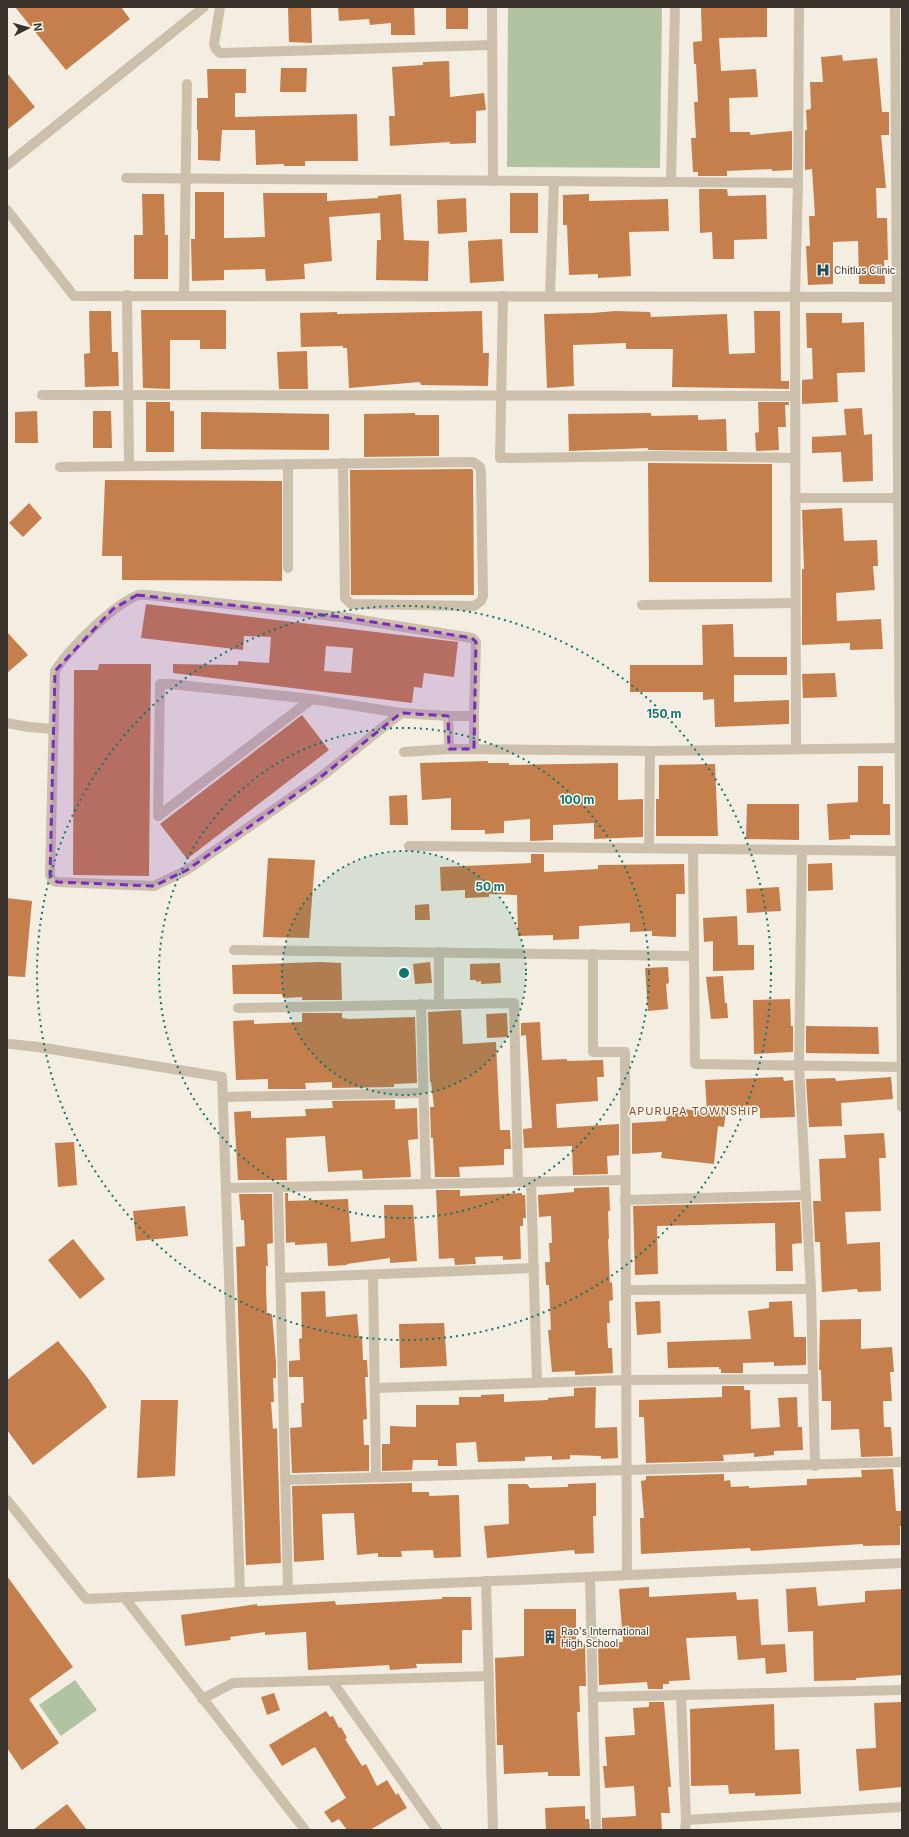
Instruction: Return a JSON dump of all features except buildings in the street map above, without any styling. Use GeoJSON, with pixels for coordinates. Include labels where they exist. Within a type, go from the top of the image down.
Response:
{"type":"FeatureCollection","features":[{"type":"Feature","properties":{"kind":"street"},"geometry":{"type":"LineString","coordinates":[[7,165],[204,7]]}},
{"type":"Feature","properties":{"kind":"street"},"geometry":{"type":"LineString","coordinates":[[220,7],[214,44],[216,50],[220,53],[492,45]]}},
{"type":"Feature","properties":{"kind":"street"},"geometry":{"type":"LineString","coordinates":[[492,7],[493,181]]}},
{"type":"Feature","properties":{"kind":"street"},"geometry":{"type":"LineString","coordinates":[[671,182],[675,7]]}},
{"type":"Feature","properties":{"kind":"street"},"geometry":{"type":"LineString","coordinates":[[796,748],[795,296],[798,183],[799,7]]}},
{"type":"Feature","properties":{"kind":"street"},"geometry":{"type":"LineString","coordinates":[[895,7],[899,189],[898,498],[900,563],[902,1107]]}},
{"type":"Feature","properties":{"kind":"street"},"geometry":{"type":"LineString","coordinates":[[184,296],[188,84]]}},
{"type":"Feature","properties":{"kind":"street"},"geometry":{"type":"LineString","coordinates":[[126,178],[798,183]]}},
{"type":"Feature","properties":{"kind":"street"},"geometry":{"type":"LineString","coordinates":[[550,296],[554,182]]}},
{"type":"Feature","properties":{"kind":"street"},"geometry":{"type":"LineString","coordinates":[[7,210],[74,296],[899,297]]}},
{"type":"Feature","properties":{"kind":"street"},"geometry":{"type":"LineString","coordinates":[[127,295],[129,465]]}},
{"type":"Feature","properties":{"kind":"street"},"geometry":{"type":"LineString","coordinates":[[503,296],[500,458],[657,456],[795,458]]}},
{"type":"Feature","properties":{"kind":"street"},"geometry":{"type":"LineString","coordinates":[[42,395],[795,396]]}},
{"type":"Feature","properties":{"kind":"street"},"geometry":{"type":"LineString","coordinates":[[60,467],[129,465],[288,464],[343,463],[472,462],[480,467],[481,473],[483,596],[481,601],[474,606],[351,604],[345,598],[343,463]]}},
{"type":"Feature","properties":{"kind":"street"},"geometry":{"type":"LineString","coordinates":[[288,464],[288,568]]}},
{"type":"Feature","properties":{"kind":"street"},"geometry":{"type":"LineString","coordinates":[[795,498],[898,498]]}},
{"type":"Feature","properties":{"kind":"street"},"geometry":{"type":"LineString","coordinates":[[401,713],[322,776],[187,870],[154,886],[57,882],[52,880],[50,875],[55,671],[61,662],[113,608],[137,595],[342,617],[472,638],[476,642],[474,749]]}},
{"type":"Feature","properties":{"kind":"street"},"geometry":{"type":"LineString","coordinates":[[642,605],[795,603]]}},
{"type":"Feature","properties":{"kind":"street"},"geometry":{"type":"LineString","coordinates":[[312,699],[158,816],[160,684],[312,699],[401,713],[474,716]]}},
{"type":"Feature","properties":{"kind":"street"},"geometry":{"type":"LineString","coordinates":[[448,716],[449,749]]}},
{"type":"Feature","properties":{"kind":"street"},"geometry":{"type":"LineString","coordinates":[[7,723],[29,728],[54,729]]}},
{"type":"Feature","properties":{"kind":"street"},"geometry":{"type":"LineString","coordinates":[[404,752],[449,749],[650,751],[796,748],[901,748]]}},
{"type":"Feature","properties":{"kind":"street"},"geometry":{"type":"LineString","coordinates":[[649,848],[650,751]]}},
{"type":"Feature","properties":{"kind":"street"},"geometry":{"type":"LineString","coordinates":[[409,846],[900,851]]}},
{"type":"Feature","properties":{"kind":"street"},"geometry":{"type":"LineString","coordinates":[[693,849],[696,1064],[902,1067]]}},
{"type":"Feature","properties":{"kind":"street"},"geometry":{"type":"LineString","coordinates":[[802,850],[799,1065],[811,1289],[815,1466]]}},
{"type":"Feature","properties":{"kind":"street"},"geometry":{"type":"LineString","coordinates":[[234,950],[694,956]]}},
{"type":"Feature","properties":{"kind":"street"},"geometry":{"type":"LineString","coordinates":[[439,952],[439,1004]]}},
{"type":"Feature","properties":{"kind":"street"},"geometry":{"type":"LineString","coordinates":[[593,954],[593,1052],[625,1052],[627,1575]]}},
{"type":"Feature","properties":{"kind":"street"},"geometry":{"type":"LineString","coordinates":[[238,1008],[514,1002],[518,1182]]}},
{"type":"Feature","properties":{"kind":"street"},"geometry":{"type":"LineString","coordinates":[[421,1004],[426,1184]]}},
{"type":"Feature","properties":{"kind":"street"},"geometry":{"type":"LineString","coordinates":[[10,1044],[46,1048],[222,1077],[240,1592]]}},
{"type":"Feature","properties":{"kind":"street"},"geometry":{"type":"LineString","coordinates":[[223,1097],[424,1093]]}},
{"type":"Feature","properties":{"kind":"street"},"geometry":{"type":"LineString","coordinates":[[226,1188],[625,1180]]}},
{"type":"Feature","properties":{"kind":"street"},"geometry":{"type":"LineString","coordinates":[[531,1182],[537,1382]]}},
{"type":"Feature","properties":{"kind":"street"},"geometry":{"type":"LineString","coordinates":[[278,1187],[288,1590]]}},
{"type":"Feature","properties":{"kind":"street"},"geometry":{"type":"LineString","coordinates":[[625,1200],[806,1195]]}},
{"type":"Feature","properties":{"kind":"street"},"geometry":{"type":"LineString","coordinates":[[280,1278],[534,1268]]}},
{"type":"Feature","properties":{"kind":"street"},"geometry":{"type":"LineString","coordinates":[[373,1275],[376,1477]]}},
{"type":"Feature","properties":{"kind":"street"},"geometry":{"type":"LineString","coordinates":[[626,1290],[811,1289]]}},
{"type":"Feature","properties":{"kind":"street"},"geometry":{"type":"LineString","coordinates":[[375,1388],[626,1380],[812,1379]]}},
{"type":"Feature","properties":{"kind":"street"},"geometry":{"type":"LineString","coordinates":[[285,1480],[627,1469],[815,1466],[902,1462]]}},
{"type":"Feature","properties":{"kind":"street"},"geometry":{"type":"LineString","coordinates":[[7,1500],[86,1599],[590,1576],[902,1564]]}},
{"type":"Feature","properties":{"kind":"street"},"geometry":{"type":"LineString","coordinates":[[590,1576],[596,1830]]}},
{"type":"Feature","properties":{"kind":"street"},"geometry":{"type":"LineString","coordinates":[[486,1581],[493,1830]]}},
{"type":"Feature","properties":{"kind":"street"},"geometry":{"type":"LineString","coordinates":[[124,1597],[305,1830]]}},
{"type":"Feature","properties":{"kind":"street"},"geometry":{"type":"LineString","coordinates":[[202,1699],[233,1683],[489,1676]]}},
{"type":"Feature","properties":{"kind":"street"},"geometry":{"type":"LineString","coordinates":[[331,1680],[438,1830]]}},
{"type":"Feature","properties":{"kind":"street"},"geometry":{"type":"LineString","coordinates":[[593,1697],[902,1690]]}},
{"type":"Feature","properties":{"kind":"street"},"geometry":{"type":"LineString","coordinates":[[681,1695],[686,1825],[902,1808]]}},
{"type":"Feature","properties":{"kind":"highlighted area"},"geometry":{"type":"Polygon","coordinates":[[[137,595],[342,617],[472,638],[476,642],[474,749],[449,749],[448,716],[401,713],[322,776],[187,870],[154,886],[57,882],[50,875],[55,671],[113,609],[137,595]]]}},
{"type":"Feature","properties":{"kind":"green space"},"geometry":{"type":"Polygon","coordinates":[[[508,7],[662,7],[660,168],[507,167],[508,7]]]}},
{"type":"Feature","properties":{"kind":"green space"},"geometry":{"type":"Polygon","coordinates":[[[75,1680],[97,1710],[61,1736],[39,1705],[75,1680]]]}},
{"type":"Feature","properties":{"kind":"place","name":"Chitlus Clinic"},"geometry":{"type":"Point","coordinates":[823,270]}},
{"type":"Feature","properties":{"kind":"place","name":"Rao's International High School"},"geometry":{"type":"Point","coordinates":[550,1637]}},
{"type":"Feature","properties":{"kind":"district","name":"APURUPA TOWNSHIP"},"geometry":{"type":"Point","coordinates":[694,1111]}}]}
